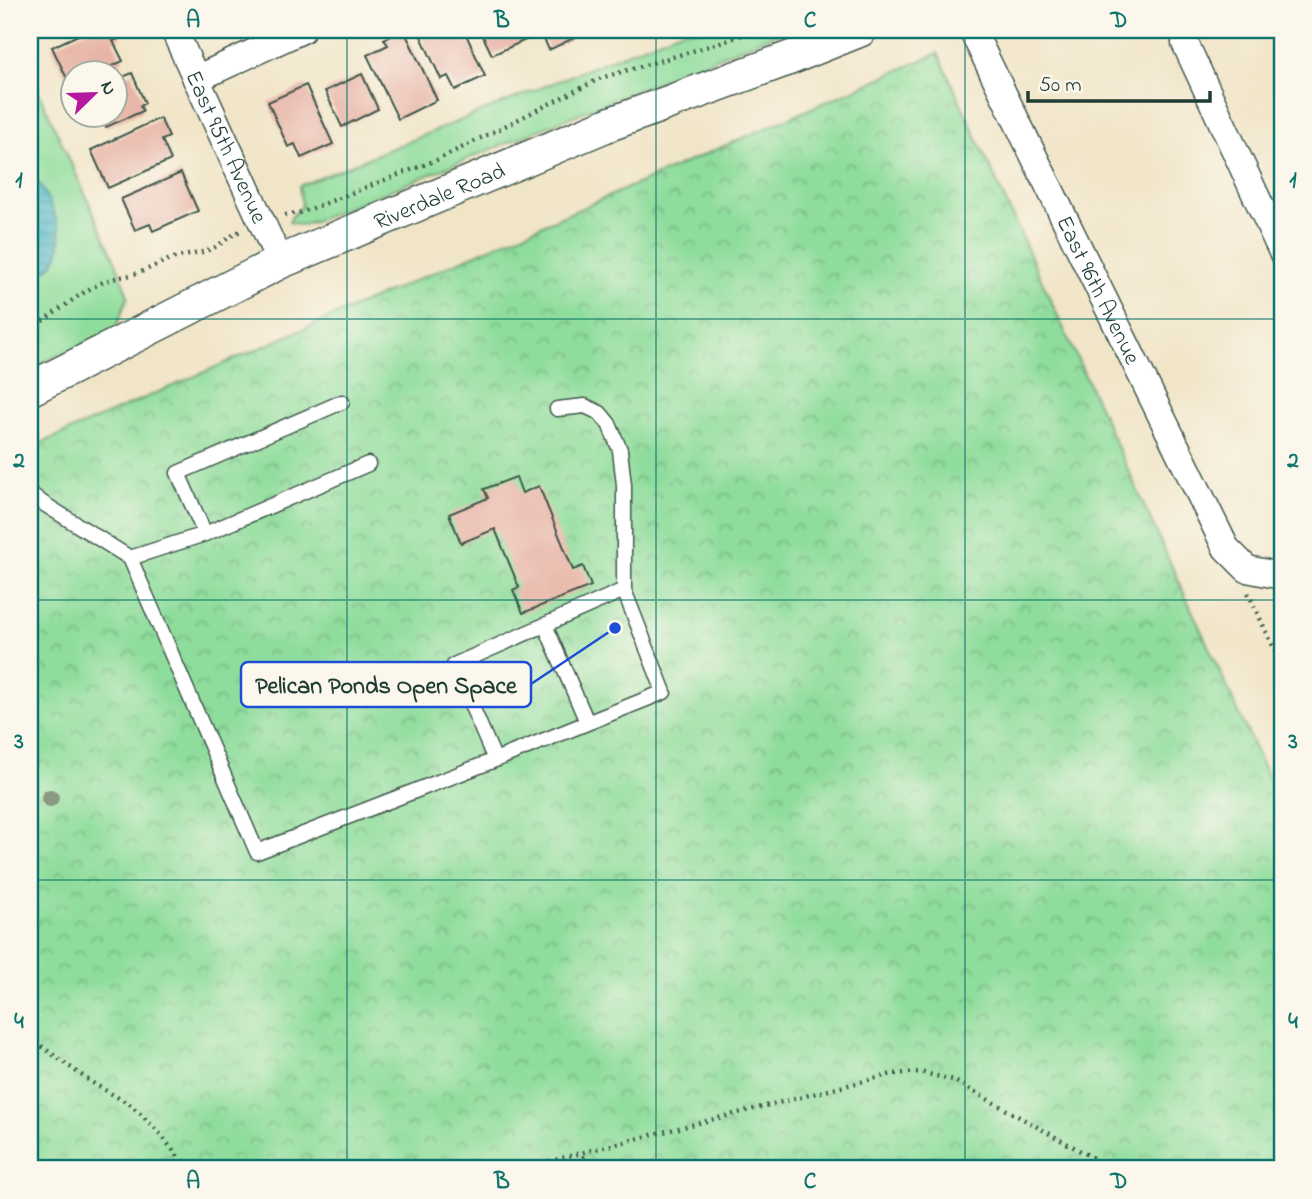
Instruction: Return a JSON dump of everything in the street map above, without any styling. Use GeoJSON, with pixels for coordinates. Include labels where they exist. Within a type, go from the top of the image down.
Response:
{"type":"FeatureCollection","features":[{"type":"Feature","properties":{"kind":"street","name":"East 95th Avenue"},"geometry":{"type":"LineString","coordinates":[[174,30],[280,262]]}},
{"type":"Feature","properties":{"kind":"street"},"geometry":{"type":"LineString","coordinates":[[196,79],[302,30]]}},
{"type":"Feature","properties":{"kind":"street","name":"Riverdale Road"},"geometry":{"type":"LineString","coordinates":[[30,389],[280,262],[607,125],[860,30]]}},
{"type":"Feature","properties":{"kind":"street","name":"East 96th Avenue"},"geometry":{"type":"LineString","coordinates":[[972,30],[1226,548],[1247,569],[1280,574]]}},
{"type":"Feature","properties":{"kind":"street"},"geometry":{"type":"LineString","coordinates":[[1185,43],[1282,252]]}},
{"type":"Feature","properties":{"kind":"lane"},"geometry":{"type":"LineString","coordinates":[[205,534],[178,473],[342,402]]}},
{"type":"Feature","properties":{"kind":"lane"},"geometry":{"type":"LineString","coordinates":[[30,493],[130,558],[257,852],[664,692],[624,590],[624,485],[620,450],[609,424],[600,413],[585,406],[557,409]]}},
{"type":"Feature","properties":{"kind":"lane"},"geometry":{"type":"LineString","coordinates":[[130,558],[205,534],[368,464]]}},
{"type":"Feature","properties":{"kind":"lane"},"geometry":{"type":"LineString","coordinates":[[495,760],[454,665],[624,590]]}},
{"type":"Feature","properties":{"kind":"lane"},"geometry":{"type":"LineString","coordinates":[[545,625],[587,722]]}},
{"type":"Feature","properties":{"kind":"path"},"geometry":{"type":"LineString","coordinates":[[30,328],[103,282],[144,271],[181,256],[210,250],[222,244],[230,235],[282,215],[303,212],[439,159],[601,78],[755,30]]}},
{"type":"Feature","properties":{"kind":"path"},"geometry":{"type":"LineString","coordinates":[[1226,548],[1282,665]]}},
{"type":"Feature","properties":{"kind":"path"},"geometry":{"type":"LineString","coordinates":[[30,1038],[91,1082],[131,1105],[156,1129],[186,1169]]}},
{"type":"Feature","properties":{"kind":"path"},"geometry":{"type":"LineString","coordinates":[[522,1169],[892,1074],[920,1072],[953,1080],[1113,1169]]}},
{"type":"Feature","properties":{"kind":"path"},"geometry":{"type":"LineString","coordinates":[[575,1169],[588,1151]]}},
{"type":"Feature","properties":{"kind":"green space"},"geometry":{"type":"Polygon","coordinates":[[[683,30],[785,30],[310,223],[301,225],[289,222],[302,206],[299,186],[683,30]]]}},
{"type":"Feature","properties":{"kind":"green space"},"geometry":{"type":"Polygon","coordinates":[[[938,53],[1282,808],[1282,1169],[30,1169],[30,448],[938,53]]]}},
{"type":"Feature","properties":{"kind":"green space"},"geometry":{"type":"Polygon","coordinates":[[[30,73],[115,260],[128,296],[116,328],[30,368],[30,73]]]}},
{"type":"Feature","properties":{"kind":"water"},"geometry":{"type":"Polygon","coordinates":[[[30,167],[55,214],[60,240],[59,253],[53,264],[30,280],[30,167]]]}},
{"type":"Feature","properties":{"kind":"building"},"geometry":{"type":"Polygon","coordinates":[[[89,30],[118,30],[122,37],[113,41],[122,60],[60,60],[60,64],[52,47],[89,30]]]}},
{"type":"Feature","properties":{"kind":"building"},"geometry":{"type":"Polygon","coordinates":[[[404,30],[437,100],[398,119],[367,55],[388,45],[384,39],[404,30]]]}},
{"type":"Feature","properties":{"kind":"building"},"geometry":{"type":"Polygon","coordinates":[[[418,30],[464,30],[485,76],[455,90],[448,76],[441,79],[418,30]]]}},
{"type":"Feature","properties":{"kind":"building"},"geometry":{"type":"Polygon","coordinates":[[[480,30],[524,30],[528,39],[492,55],[480,30]]]}},
{"type":"Feature","properties":{"kind":"building"},"geometry":{"type":"Polygon","coordinates":[[[540,30],[585,30],[586,32],[549,50],[540,30]]]}},
{"type":"Feature","properties":{"kind":"building"},"geometry":{"type":"Polygon","coordinates":[[[132,73],[145,103],[140,106],[143,111],[130,117],[132,73]]]}},
{"type":"Feature","properties":{"kind":"building"},"geometry":{"type":"Polygon","coordinates":[[[362,74],[378,109],[342,127],[325,91],[362,74]]]}},
{"type":"Feature","properties":{"kind":"building"},"geometry":{"type":"Polygon","coordinates":[[[306,85],[333,144],[301,158],[295,144],[288,147],[268,102],[306,85]]]}},
{"type":"Feature","properties":{"kind":"building"},"geometry":{"type":"Polygon","coordinates":[[[160,118],[169,137],[162,140],[171,160],[108,188],[91,150],[160,118]]]}},
{"type":"Feature","properties":{"kind":"building"},"geometry":{"type":"Polygon","coordinates":[[[181,173],[198,211],[153,231],[150,224],[135,230],[121,199],[181,173]]]}},
{"type":"Feature","properties":{"kind":"building"},"geometry":{"type":"Polygon","coordinates":[[[516,477],[522,493],[539,486],[573,570],[583,566],[591,586],[523,613],[513,590],[519,587],[495,529],[461,543],[449,514],[488,498],[484,489],[516,477]]]}},
{"type":"Feature","properties":{"kind":"place","name":"Pelican Ponds Open Space"},"geometry":{"type":"Point","coordinates":[615,628]}}]}
